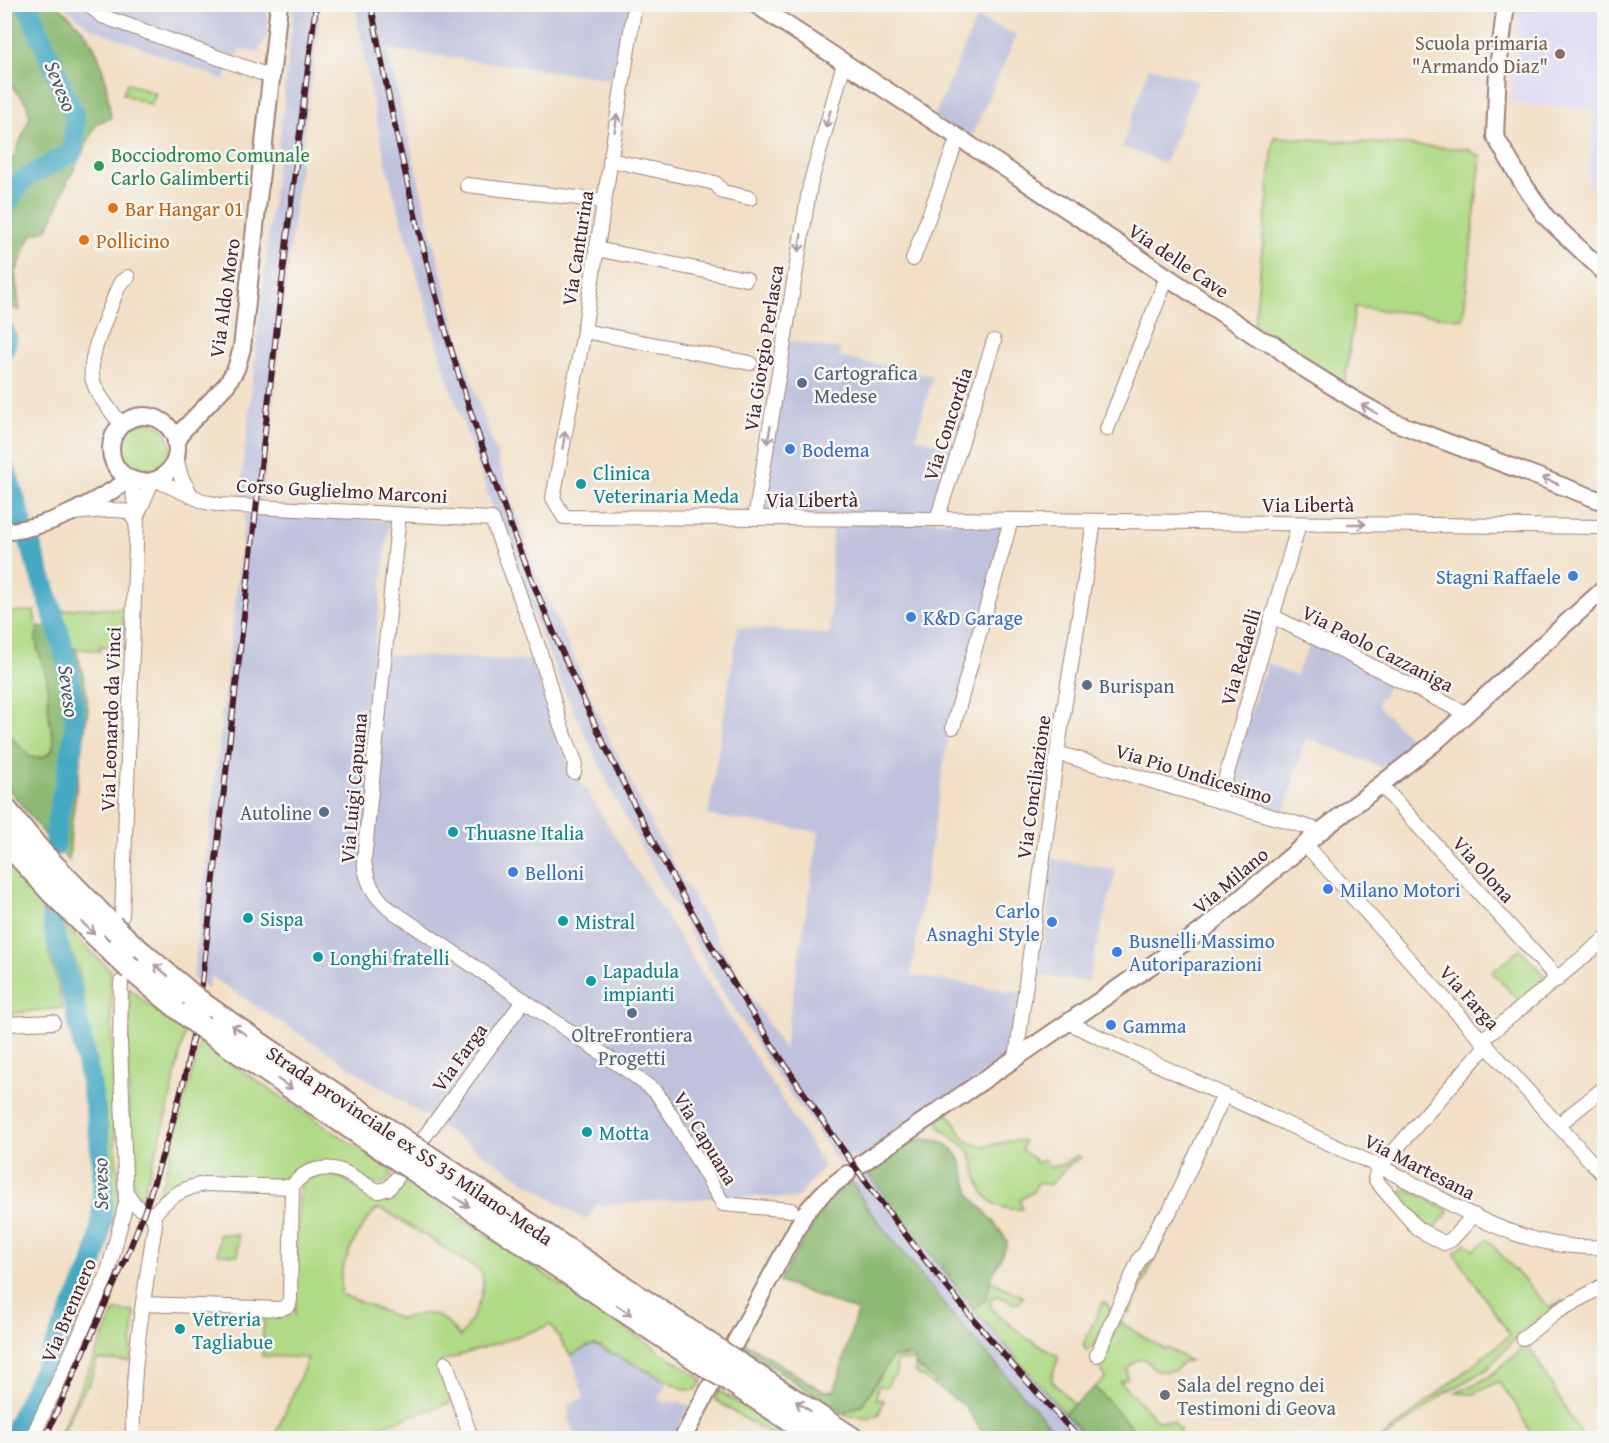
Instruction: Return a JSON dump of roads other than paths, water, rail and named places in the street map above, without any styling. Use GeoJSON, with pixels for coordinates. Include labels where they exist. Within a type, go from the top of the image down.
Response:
{"type":"FeatureCollection","features":[{"type":"Feature","properties":{"kind":"highway","name":"Strada provinciale ex SS 35 Milano-Meda"},"geometry":{"type":"LineString","coordinates":[[4,808],[66,879],[117,921],[126,975],[196,1011]]}},
{"type":"Feature","properties":{"kind":"highway","name":"Strada provinciale ex SS 35 Milano-Meda"},"geometry":{"type":"LineString","coordinates":[[4,839],[64,904],[122,948],[196,1011],[722,1364],[851,1438]]}},
{"type":"Feature","properties":{"kind":"highway","name":"Strada provinciale ex SS 35 Milano-Meda"},"geometry":{"type":"LineString","coordinates":[[722,1364],[817,1438]]}},
{"type":"Feature","properties":{"kind":"street"},"geometry":{"type":"LineString","coordinates":[[88,4],[102,16],[272,77]]}},
{"type":"Feature","properties":{"kind":"street","name":"Via Aldo Moro"},"geometry":{"type":"LineString","coordinates":[[176,451],[183,430],[227,384],[236,369],[242,348],[279,4]]}},
{"type":"Feature","properties":{"kind":"street","name":"Via Canturina"},"geometry":{"type":"LineString","coordinates":[[554,498],[584,331],[636,4]]}},
{"type":"Feature","properties":{"kind":"street","name":"Via delle Cave"},"geometry":{"type":"LineString","coordinates":[[755,4],[1260,339],[1271,343],[1298,364],[1394,422],[1605,502]]}},
{"type":"Feature","properties":{"kind":"street"},"geometry":{"type":"LineString","coordinates":[[1506,4],[1498,68],[1496,136],[1522,182],[1546,217],[1603,269]]}},
{"type":"Feature","properties":{"kind":"street","name":"Via Giorgio Perlasca"},"geometry":{"type":"LineString","coordinates":[[755,518],[810,185],[844,63]]}},
{"type":"Feature","properties":{"kind":"street"},"geometry":{"type":"LineString","coordinates":[[913,259],[958,137]]}},
{"type":"Feature","properties":{"kind":"street"},"geometry":{"type":"LineString","coordinates":[[610,160],[715,183],[723,192],[750,198]]}},
{"type":"Feature","properties":{"kind":"street"},"geometry":{"type":"LineString","coordinates":[[467,185],[604,201]]}},
{"type":"Feature","properties":{"kind":"street"},"geometry":{"type":"LineString","coordinates":[[596,249],[746,279]]}},
{"type":"Feature","properties":{"kind":"street"},"geometry":{"type":"LineString","coordinates":[[122,425],[99,393],[93,380],[92,361],[117,290],[121,282],[128,277]]}},
{"type":"Feature","properties":{"kind":"street"},"geometry":{"type":"LineString","coordinates":[[1107,429],[1167,277]]}},
{"type":"Feature","properties":{"kind":"street"},"geometry":{"type":"LineString","coordinates":[[584,331],[750,363]]}},
{"type":"Feature","properties":{"kind":"street","name":"Via Concordia"},"geometry":{"type":"LineString","coordinates":[[937,519],[994,341]]}},
{"type":"Feature","properties":{"kind":"street","name":"Via Aldo Moro"},"geometry":{"type":"LineString","coordinates":[[158,420],[178,417],[204,406]]}},
{"type":"Feature","properties":{"kind":"street"},"geometry":{"type":"LineString","coordinates":[[176,451],[169,471],[154,480],[142,482],[131,479],[118,468],[111,451],[112,442],[122,425],[139,417],[158,420],[173,434],[181,477],[191,495]]}},
{"type":"Feature","properties":{"kind":"street"},"geometry":{"type":"LineString","coordinates":[[95,502],[114,461]]}},
{"type":"Feature","properties":{"kind":"street"},"geometry":{"type":"LineString","coordinates":[[18,530],[73,513],[131,479]]}},
{"type":"Feature","properties":{"kind":"street"},"geometry":{"type":"LineString","coordinates":[[131,479],[136,521]]}},
{"type":"Feature","properties":{"kind":"street"},"geometry":{"type":"LineString","coordinates":[[136,521],[154,480]]}},
{"type":"Feature","properties":{"kind":"street","name":"Corso Guglielmo Marconi"},"geometry":{"type":"LineString","coordinates":[[154,480],[205,502],[220,505],[492,519],[539,649],[560,723],[575,762],[574,772]]}},
{"type":"Feature","properties":{"kind":"street","name":"Via Libertà"},"geometry":{"type":"LineString","coordinates":[[554,498],[564,517],[1605,527]]}},
{"type":"Feature","properties":{"kind":"street"},"geometry":{"type":"LineString","coordinates":[[73,513],[126,512],[131,514],[136,521]]}},
{"type":"Feature","properties":{"kind":"street","name":"Via Luigi Capuana"},"geometry":{"type":"LineString","coordinates":[[399,514],[364,860],[365,874],[370,887],[388,908],[631,1073]]}},
{"type":"Feature","properties":{"kind":"street"},"geometry":{"type":"LineString","coordinates":[[953,728],[1011,520]]}},
{"type":"Feature","properties":{"kind":"street","name":"Via Leonardo da Vinci"},"geometry":{"type":"LineString","coordinates":[[117,921],[136,521]]}},
{"type":"Feature","properties":{"kind":"street","name":"Via Conciliazione"},"geometry":{"type":"LineString","coordinates":[[1016,1058],[1056,753],[1094,522]]}},
{"type":"Feature","properties":{"kind":"street","name":"Via Redaelli"},"geometry":{"type":"LineString","coordinates":[[1219,801],[1299,524]]}},
{"type":"Feature","properties":{"kind":"street","name":"Via Milano"},"geometry":{"type":"LineString","coordinates":[[683,1438],[798,1211],[854,1169],[1203,930],[1321,831],[1433,744],[1603,590]]}},
{"type":"Feature","properties":{"kind":"street","name":"Via Paolo Cazzaniga"},"geometry":{"type":"LineString","coordinates":[[1272,616],[1467,714]]}},
{"type":"Feature","properties":{"kind":"street","name":"Via Pio Undicesimo"},"geometry":{"type":"LineString","coordinates":[[1056,753],[1321,831]]}},
{"type":"Feature","properties":{"kind":"street","name":"Via Olona"},"geometry":{"type":"LineString","coordinates":[[1382,785],[1558,979]]}},
{"type":"Feature","properties":{"kind":"street","name":"Via Farga"},"geometry":{"type":"LineString","coordinates":[[1306,844],[1605,1176]]}},
{"type":"Feature","properties":{"kind":"street"},"geometry":{"type":"LineString","coordinates":[[1473,1215],[1446,1243],[1422,1232],[1376,1181],[1380,1167],[1485,1042],[1605,940]]}},
{"type":"Feature","properties":{"kind":"street"},"geometry":{"type":"LineString","coordinates":[[126,975],[120,1042],[126,1192],[135,1205],[153,1216],[155,1225],[143,1304],[132,1406],[133,1438]]}},
{"type":"Feature","properties":{"kind":"street","name":"Via Farga"},"geometry":{"type":"LineString","coordinates":[[411,1157],[524,1000]]}},
{"type":"Feature","properties":{"kind":"street"},"geometry":{"type":"LineString","coordinates":[[4,1024],[53,1022]]}},
{"type":"Feature","properties":{"kind":"street","name":"Via Martesana"},"geometry":{"type":"LineString","coordinates":[[1069,1023],[1380,1167],[1518,1236],[1543,1243],[1605,1247]]}},
{"type":"Feature","properties":{"kind":"street","name":"Via Capuana"},"geometry":{"type":"LineString","coordinates":[[631,1073],[656,1092],[723,1204],[798,1211]]}},
{"type":"Feature","properties":{"kind":"street"},"geometry":{"type":"LineString","coordinates":[[1558,1125],[1605,1088]]}},
{"type":"Feature","properties":{"kind":"street"},"geometry":{"type":"LineString","coordinates":[[1097,1355],[1136,1266],[1160,1222],[1168,1213],[1224,1095]]}},
{"type":"Feature","properties":{"kind":"street"},"geometry":{"type":"LineString","coordinates":[[143,1304],[285,1308],[290,1300],[292,1187],[300,1176],[308,1171],[334,1169],[345,1172],[379,1191],[388,1188],[411,1157]]}},
{"type":"Feature","properties":{"kind":"street"},"geometry":{"type":"LineString","coordinates":[[153,1216],[178,1193],[193,1186],[205,1184],[292,1187]]}},
{"type":"Feature","properties":{"kind":"street","name":"Via Brennero"},"geometry":{"type":"LineString","coordinates":[[32,1438],[107,1276],[124,1211],[126,1192]]}},
{"type":"Feature","properties":{"kind":"street"},"geometry":{"type":"LineString","coordinates":[[1523,1338],[1557,1311],[1605,1285]]}},
{"type":"Feature","properties":{"kind":"street"},"geometry":{"type":"LineString","coordinates":[[446,1363],[471,1438]]}},
{"type":"Feature","properties":{"kind":"waterway","name":"Seveso"},"geometry":{"type":"LineString","coordinates":[[4,209],[23,180],[72,152],[74,142],[75,118],[27,4]]}},
{"type":"Feature","properties":{"kind":"waterway","name":"Seveso"},"geometry":{"type":"LineString","coordinates":[[4,332],[7,339],[4,348]]}},
{"type":"Feature","properties":{"kind":"waterway","name":"Seveso"},"geometry":{"type":"LineString","coordinates":[[4,465],[22,522]]}},
{"type":"Feature","properties":{"kind":"waterway","name":"Seveso"},"geometry":{"type":"LineString","coordinates":[[29,540],[60,635],[74,709],[73,746],[58,817],[55,846]]}},
{"type":"Feature","properties":{"kind":"waterway","name":"Seveso"},"geometry":{"type":"LineString","coordinates":[[11,1438],[90,1272],[99,1238],[103,1202],[102,1164],[92,1087],[69,979],[54,932],[53,915]]}},
{"type":"Feature","properties":{"kind":"railway"},"geometry":{"type":"LineString","coordinates":[[45,1438],[126,1258],[145,1210],[185,1076],[200,1000],[316,4]]}},
{"type":"Feature","properties":{"kind":"railway"},"geometry":{"type":"LineString","coordinates":[[371,4],[410,196],[462,385],[513,530],[571,673],[638,811],[712,946],[793,1077],[881,1203],[977,1323],[1079,1438]]}},
{"type":"Feature","properties":{"kind":"place","name":"Scuola primaria \"Armando Diaz\""},"geometry":{"type":"Point","coordinates":[1560,54]}},
{"type":"Feature","properties":{"kind":"place","name":"Bocciodromo Comunale Carlo Galimberti"},"geometry":{"type":"Point","coordinates":[99,166]}},
{"type":"Feature","properties":{"kind":"place","name":"Bar Hangar 01"},"geometry":{"type":"Point","coordinates":[113,208]}},
{"type":"Feature","properties":{"kind":"place","name":"Pollicino"},"geometry":{"type":"Point","coordinates":[84,240]}},
{"type":"Feature","properties":{"kind":"place","name":"Cartografica Medese"},"geometry":{"type":"Point","coordinates":[802,383]}},
{"type":"Feature","properties":{"kind":"place","name":"Bodema"},"geometry":{"type":"Point","coordinates":[790,449]}},
{"type":"Feature","properties":{"kind":"place","name":"Clinica Veterinaria Meda"},"geometry":{"type":"Point","coordinates":[581,484]}},
{"type":"Feature","properties":{"kind":"place","name":"Stagni Raffaele"},"geometry":{"type":"Point","coordinates":[1573,576]}},
{"type":"Feature","properties":{"kind":"place","name":"K&D Garage"},"geometry":{"type":"Point","coordinates":[911,617]}},
{"type":"Feature","properties":{"kind":"place","name":"Burispan"},"geometry":{"type":"Point","coordinates":[1087,685]}},
{"type":"Feature","properties":{"kind":"place","name":"Autoline"},"geometry":{"type":"Point","coordinates":[324,812]}},
{"type":"Feature","properties":{"kind":"place","name":"Thuasne Italia"},"geometry":{"type":"Point","coordinates":[453,832]}},
{"type":"Feature","properties":{"kind":"place","name":"Belloni"},"geometry":{"type":"Point","coordinates":[513,872]}},
{"type":"Feature","properties":{"kind":"place","name":"Milano Motori"},"geometry":{"type":"Point","coordinates":[1328,889]}},
{"type":"Feature","properties":{"kind":"place","name":"Sispa"},"geometry":{"type":"Point","coordinates":[248,918]}},
{"type":"Feature","properties":{"kind":"place","name":"Mistral"},"geometry":{"type":"Point","coordinates":[563,921]}},
{"type":"Feature","properties":{"kind":"place","name":"Carlo Asnaghi Style"},"geometry":{"type":"Point","coordinates":[1052,922]}},
{"type":"Feature","properties":{"kind":"place","name":"Busnelli Massimo Autoriparazioni"},"geometry":{"type":"Point","coordinates":[1117,952]}},
{"type":"Feature","properties":{"kind":"place","name":"Longhi fratelli"},"geometry":{"type":"Point","coordinates":[318,957]}},
{"type":"Feature","properties":{"kind":"place","name":"Lapadula impianti"},"geometry":{"type":"Point","coordinates":[591,981]}},
{"type":"Feature","properties":{"kind":"place","name":"OltreFrontiera Progetti"},"geometry":{"type":"Point","coordinates":[632,1013]}},
{"type":"Feature","properties":{"kind":"place","name":"Gamma"},"geometry":{"type":"Point","coordinates":[1111,1025]}},
{"type":"Feature","properties":{"kind":"place","name":"Motta"},"geometry":{"type":"Point","coordinates":[587,1132]}},
{"type":"Feature","properties":{"kind":"place","name":"Vetreria Tagliabue"},"geometry":{"type":"Point","coordinates":[180,1329]}},
{"type":"Feature","properties":{"kind":"place","name":"Sala del regno dei Testimoni di Geova"},"geometry":{"type":"Point","coordinates":[1165,1395]}}]}
